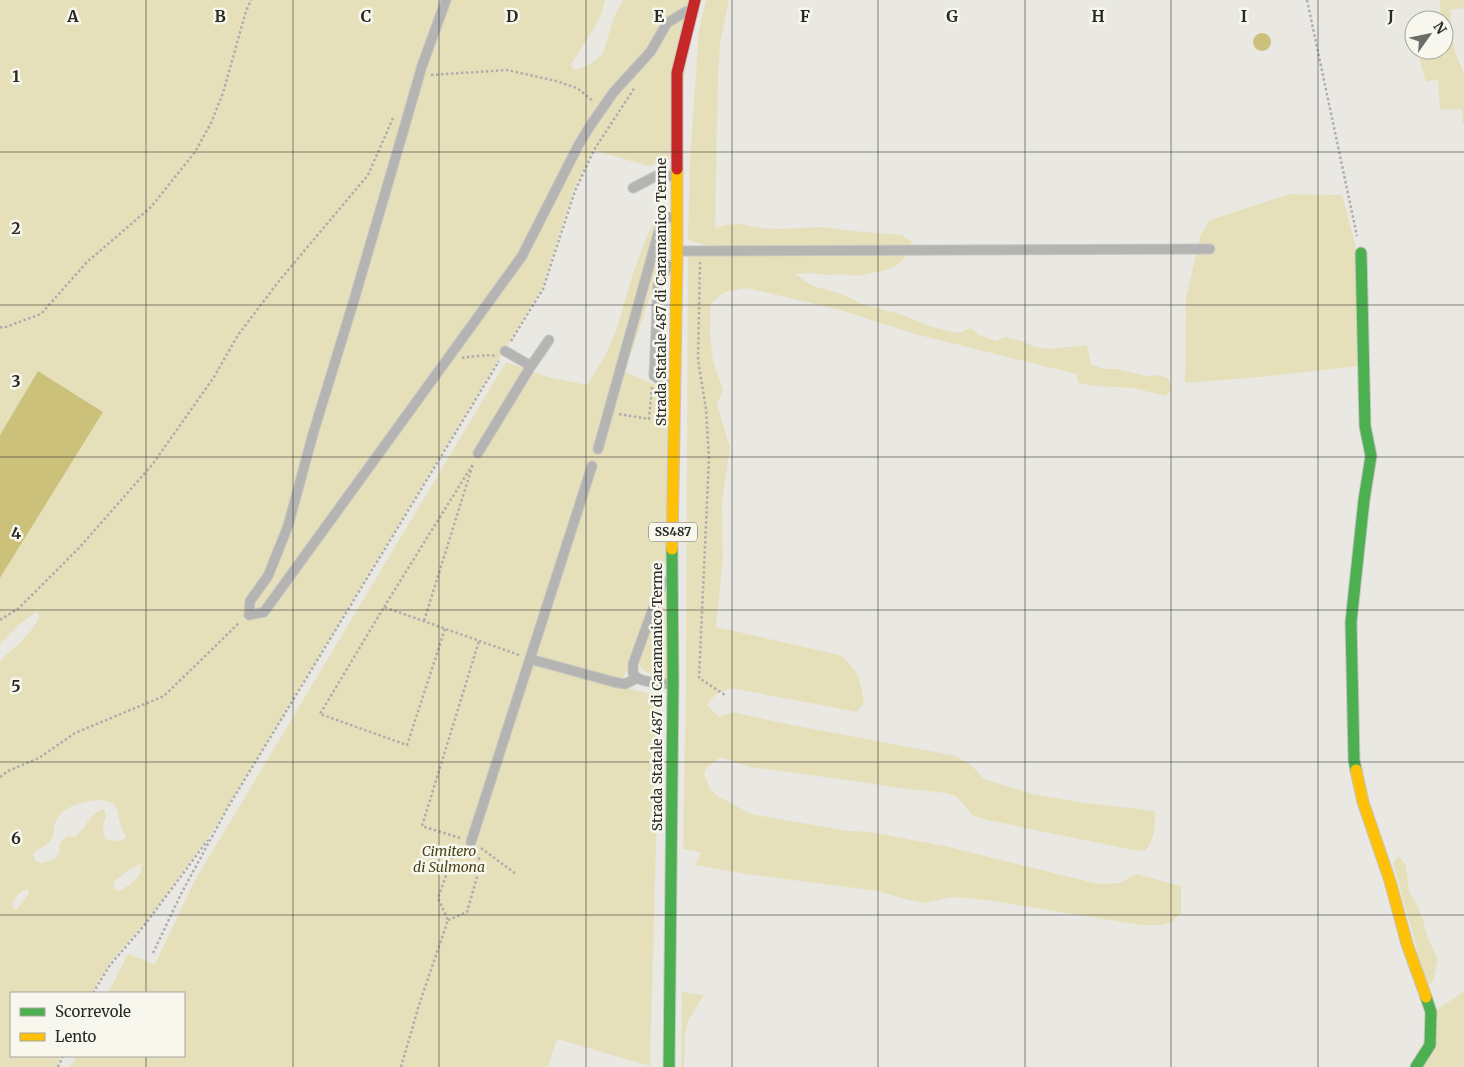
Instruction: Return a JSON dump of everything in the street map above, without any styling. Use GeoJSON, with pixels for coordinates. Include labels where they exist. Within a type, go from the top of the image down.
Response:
{"type":"FeatureCollection","features":[{"type":"Feature","properties":{"kind":"main road","name":"Strada Statale 487 di Caramanico Terme"},"geometry":{"type":"LineString","coordinates":[[669,1067],[673,684],[672,558],[676,390],[677,73],[694,2]]}},
{"type":"Feature","properties":{"kind":"main road"},"geometry":{"type":"LineString","coordinates":[[1361,253],[1365,426],[1371,456],[1364,500],[1351,622],[1354,760],[1363,802],[1390,881],[1407,944],[1431,1012],[1430,1045],[1416,1067]]}},
{"type":"Feature","properties":{"kind":"lane"},"geometry":{"type":"LineString","coordinates":[[446,0],[404,125],[313,434],[288,526],[268,576],[250,601],[249,614],[264,612],[522,256],[578,146],[606,104],[651,51],[667,23],[682,15],[694,2]]}},
{"type":"Feature","properties":{"kind":"lane"},"geometry":{"type":"LineString","coordinates":[[633,188],[656,176],[677,176]]}},
{"type":"Feature","properties":{"kind":"lane"},"geometry":{"type":"LineString","coordinates":[[598,448],[658,234],[664,218],[676,217]]}},
{"type":"Feature","properties":{"kind":"lane"},"geometry":{"type":"LineString","coordinates":[[676,390],[654,376],[658,285],[670,260],[677,254],[700,251],[1210,249]]}},
{"type":"Feature","properties":{"kind":"lane"},"geometry":{"type":"LineString","coordinates":[[478,453],[549,340]]}},
{"type":"Feature","properties":{"kind":"lane"},"geometry":{"type":"LineString","coordinates":[[502,355],[531,366]]}},
{"type":"Feature","properties":{"kind":"lane"},"geometry":{"type":"LineString","coordinates":[[472,842],[592,466]]}},
{"type":"Feature","properties":{"kind":"lane"},"geometry":{"type":"LineString","coordinates":[[672,558],[633,664],[634,674],[637,678],[673,684]]}},
{"type":"Feature","properties":{"kind":"lane"},"geometry":{"type":"LineString","coordinates":[[530,659],[625,684],[637,678]]}},
{"type":"Feature","properties":{"kind":"path"},"geometry":{"type":"LineString","coordinates":[[0,327],[3,328],[41,314],[87,262],[151,207],[195,152],[211,123],[223,92],[246,11],[251,0]]}},
{"type":"Feature","properties":{"kind":"path"},"geometry":{"type":"LineString","coordinates":[[1307,0],[1361,253]]}},
{"type":"Feature","properties":{"kind":"path"},"geometry":{"type":"LineString","coordinates":[[420,75],[506,70],[577,88],[591,100],[606,104]]}},
{"type":"Feature","properties":{"kind":"path"},"geometry":{"type":"LineString","coordinates":[[153,953],[213,832],[543,289],[575,190],[594,150],[639,82]]}},
{"type":"Feature","properties":{"kind":"path"},"geometry":{"type":"LineString","coordinates":[[0,620],[19,608],[79,548],[152,465],[214,377],[238,335],[279,281],[368,175],[394,118],[396,116],[400,118],[404,125]]}},
{"type":"Feature","properties":{"kind":"path"},"geometry":{"type":"LineString","coordinates":[[700,251],[698,360],[706,410],[709,459],[699,678],[725,695]]}},
{"type":"Feature","properties":{"kind":"path"},"geometry":{"type":"LineString","coordinates":[[445,362],[448,364],[463,357],[491,354],[502,355]]}},
{"type":"Feature","properties":{"kind":"path"},"geometry":{"type":"LineString","coordinates":[[608,412],[649,419],[654,376]]}},
{"type":"Feature","properties":{"kind":"path"},"geometry":{"type":"LineString","coordinates":[[424,621],[473,464],[320,714],[407,745],[445,628]]}},
{"type":"Feature","properties":{"kind":"path"},"geometry":{"type":"LineString","coordinates":[[384,607],[530,659]]}},
{"type":"Feature","properties":{"kind":"path"},"geometry":{"type":"LineString","coordinates":[[0,777],[8,770],[39,758],[75,732],[164,696],[249,614]]}},
{"type":"Feature","properties":{"kind":"path"},"geometry":{"type":"LineString","coordinates":[[479,641],[422,826],[472,842],[516,874]]}},
{"type":"Feature","properties":{"kind":"path"},"geometry":{"type":"LineString","coordinates":[[94,992],[110,965],[143,927],[213,832]]}},
{"type":"Feature","properties":{"kind":"path"},"geometry":{"type":"LineString","coordinates":[[448,920],[467,912],[481,863],[472,842]]}},
{"type":"Feature","properties":{"kind":"path"},"geometry":{"type":"LineString","coordinates":[[401,1067],[419,1005],[448,920],[438,898],[455,850],[472,842]]}},
{"type":"Feature","properties":{"kind":"green space"},"geometry":{"type":"Polygon","coordinates":[[[0,0],[605,0],[595,27],[571,64],[574,70],[587,66],[603,54],[614,17],[623,0],[695,0],[673,158],[648,166],[593,150],[574,190],[542,288],[212,832],[143,926],[109,964],[93,992],[10,992],[10,1057],[61,1057],[57,1067],[0,1067],[0,661],[27,636],[39,617],[37,611],[19,625],[0,644],[0,578],[103,412],[38,371],[0,435],[0,0]],[[88,801],[64,811],[56,821],[51,840],[33,854],[35,860],[40,863],[55,858],[59,852],[60,843],[67,836],[75,837],[91,817],[104,809],[106,817],[103,825],[104,836],[106,839],[113,841],[123,840],[126,837],[116,808],[106,801],[88,801]],[[142,863],[115,881],[114,887],[117,892],[137,878],[141,872],[142,863]],[[28,889],[14,899],[13,909],[17,909],[27,897],[28,889]]]}},
{"type":"Feature","properties":{"kind":"green space"},"geometry":{"type":"Polygon","coordinates":[[[706,0],[729,0],[720,43],[715,229],[724,225],[741,224],[762,228],[822,227],[902,235],[912,242],[904,259],[887,270],[858,276],[811,273],[795,274],[813,286],[842,294],[862,304],[903,315],[932,327],[958,333],[971,328],[981,336],[996,341],[1005,337],[1022,341],[1035,347],[1050,349],[1087,345],[1091,364],[1103,369],[1117,369],[1146,376],[1157,375],[1168,378],[1172,388],[1166,396],[1133,388],[1095,386],[1079,383],[1076,374],[915,334],[840,310],[747,288],[725,292],[711,303],[710,333],[713,360],[723,390],[717,405],[730,447],[722,503],[723,559],[716,627],[840,655],[851,665],[858,676],[864,703],[857,712],[731,688],[715,695],[707,705],[719,717],[733,712],[956,756],[971,765],[984,779],[1033,794],[1078,802],[1155,811],[1154,827],[1153,837],[1145,851],[1133,850],[987,820],[972,815],[957,797],[946,793],[750,767],[721,757],[707,767],[704,773],[710,789],[716,795],[751,814],[848,831],[871,832],[945,846],[1098,884],[1120,883],[1136,874],[1181,886],[1181,913],[1172,922],[1162,925],[1141,925],[987,900],[953,897],[924,903],[878,891],[746,874],[695,865],[701,852],[683,849],[686,687],[688,255],[707,256],[708,245],[688,239],[690,158],[699,30],[706,0]]]}},
{"type":"Feature","properties":{"kind":"green space"},"geometry":{"type":"Polygon","coordinates":[[[1440,0],[1464,0],[1464,8],[1441,10],[1440,0]]]}},
{"type":"Feature","properties":{"kind":"green space"},"geometry":{"type":"Polygon","coordinates":[[[1454,49],[1464,74],[1464,125],[1462,109],[1440,110],[1438,79],[1426,82],[1420,60],[1454,60],[1454,49]]]}},
{"type":"Feature","properties":{"kind":"green space"},"geometry":{"type":"Polygon","coordinates":[[[1290,194],[1342,195],[1355,243],[1358,366],[1185,383],[1186,297],[1201,234],[1210,220],[1290,194]]]}},
{"type":"Feature","properties":{"kind":"green space","name":"Cimitero di Sulmona"},"geometry":{"type":"Polygon","coordinates":[[[663,211],[670,227],[671,253],[652,290],[625,372],[667,390],[668,554],[624,677],[615,679],[614,684],[660,697],[650,1066],[557,1039],[548,1067],[70,1067],[75,1057],[185,1057],[185,992],[109,992],[128,954],[155,964],[194,882],[506,362],[548,377],[587,385],[606,354],[618,325],[632,276],[647,235],[663,211]]]}},
{"type":"Feature","properties":{"kind":"green space"},"geometry":{"type":"Polygon","coordinates":[[[667,582],[669,679],[647,672],[637,662],[667,582]]]}},
{"type":"Feature","properties":{"kind":"green space"},"geometry":{"type":"Polygon","coordinates":[[[1398,857],[1401,858],[1406,866],[1409,891],[1418,907],[1427,936],[1438,960],[1433,981],[1427,985],[1393,863],[1398,857]]]}},
{"type":"Feature","properties":{"kind":"green space"},"geometry":{"type":"Polygon","coordinates":[[[1464,991],[1464,1067],[1417,1067],[1432,1013],[1464,991]]]}},
{"type":"Feature","properties":{"kind":"green space"},"geometry":{"type":"Polygon","coordinates":[[[682,992],[704,995],[688,1021],[685,1035],[684,1067],[681,1067],[682,992]]]}},
{"type":"Feature","properties":{"kind":"shaded area"},"geometry":{"type":"Polygon","coordinates":[[[1262,33],[1268,36],[1271,42],[1268,48],[1262,51],[1256,48],[1253,42],[1256,36],[1262,33]]]}},
{"type":"Feature","properties":{"kind":"shaded area"},"geometry":{"type":"Polygon","coordinates":[[[38,371],[103,412],[0,578],[0,435],[38,371]]]}},
{"type":"Feature","properties":{"kind":"traffic: fast"},"geometry":{"type":"LineString","coordinates":[[1356,770],[1354,760],[1351,622],[1364,500],[1371,456],[1365,426],[1361,253]]}},
{"type":"Feature","properties":{"kind":"traffic: fast"},"geometry":{"type":"LineString","coordinates":[[669,1067],[673,684],[672,549]]}},
{"type":"Feature","properties":{"kind":"traffic: fast"},"geometry":{"type":"LineString","coordinates":[[1416,1067],[1430,1045],[1431,1012],[1426,997]]}},
{"type":"Feature","properties":{"kind":"traffic: slow"},"geometry":{"type":"LineString","coordinates":[[672,549],[677,169]]}},
{"type":"Feature","properties":{"kind":"traffic: slow"},"geometry":{"type":"LineString","coordinates":[[1356,770],[1363,802],[1390,881],[1407,944],[1426,997]]}},
{"type":"Feature","properties":{"kind":"traffic: jam"},"geometry":{"type":"LineString","coordinates":[[677,169],[677,73],[695,0]]}}]}
